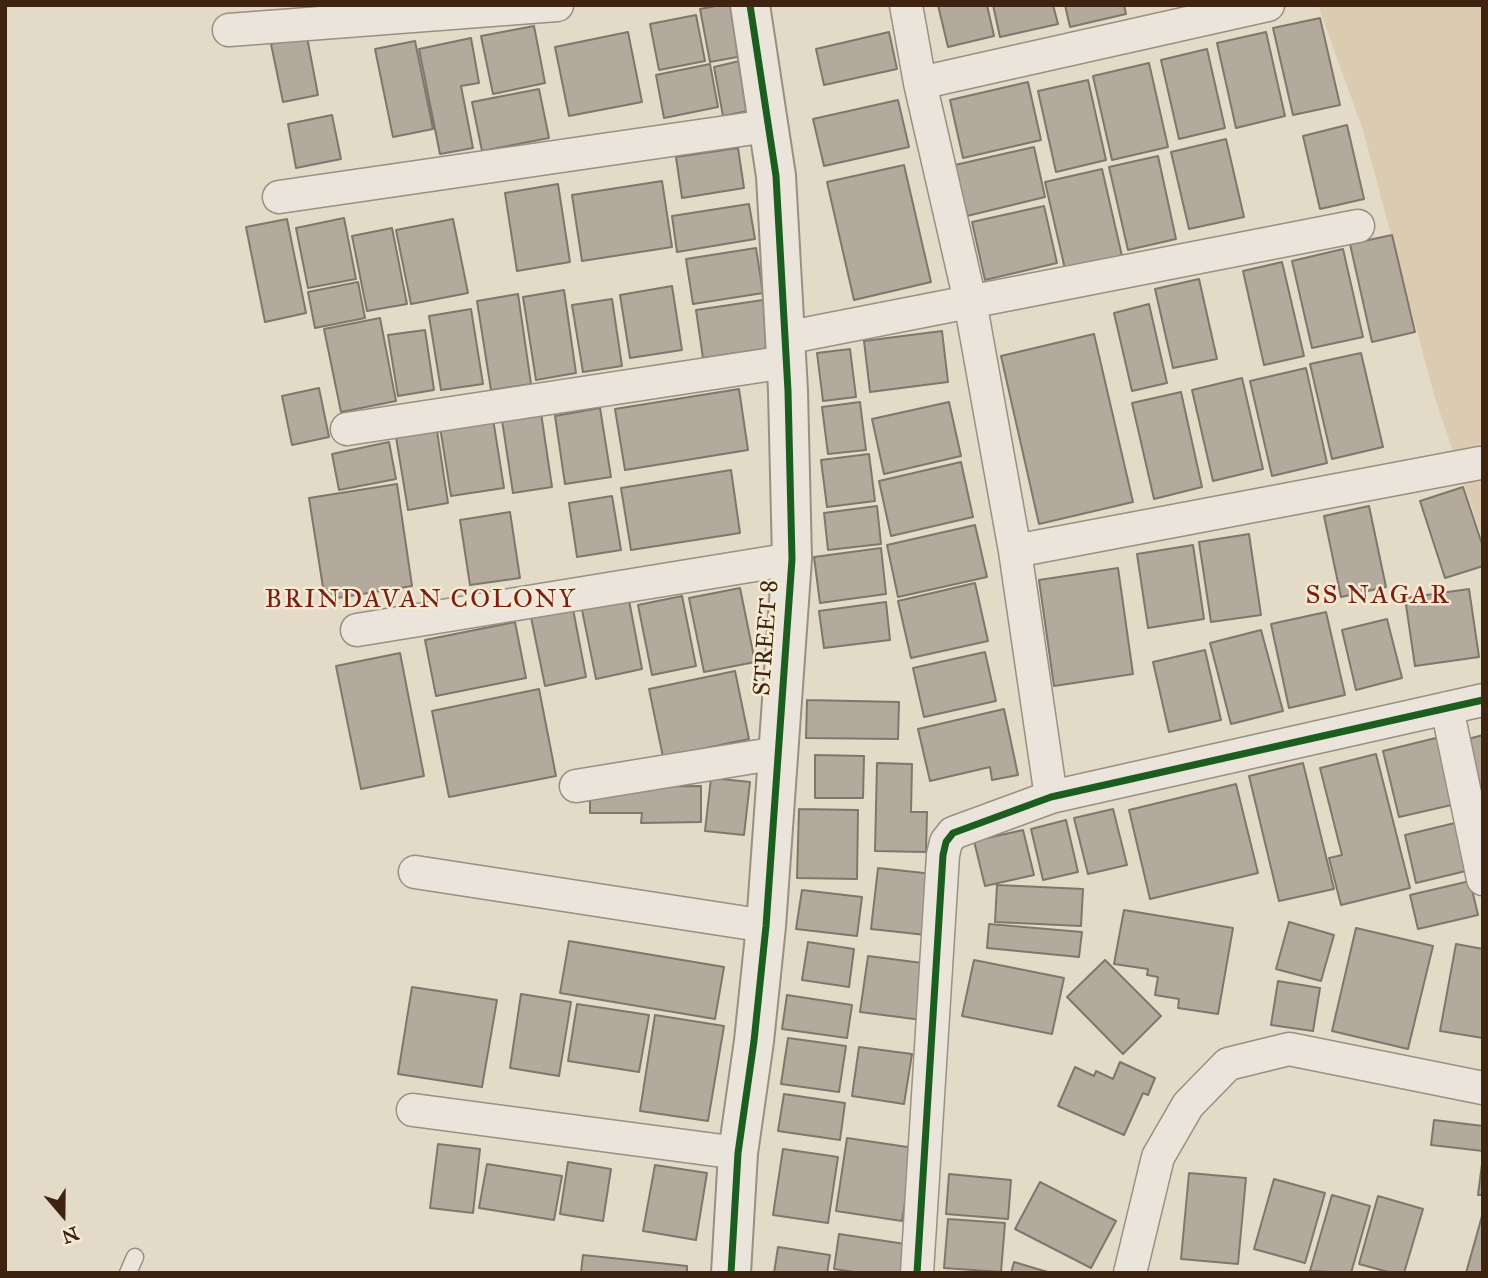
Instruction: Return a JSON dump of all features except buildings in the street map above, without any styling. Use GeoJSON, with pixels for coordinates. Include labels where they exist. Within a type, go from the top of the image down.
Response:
{"type":"FeatureCollection","features":[{"type":"Feature","properties":{"kind":"street"},"geometry":{"type":"LineString","coordinates":[[229,30],[556,5]]}},
{"type":"Feature","properties":{"kind":"street","name":"STREET 8"},"geometry":{"type":"LineString","coordinates":[[731,1273],[738,1153],[754,1041],[766,926],[792,559],[776,176],[750,5]]}},
{"type":"Feature","properties":{"kind":"street"},"geometry":{"type":"LineString","coordinates":[[906,5],[920,83],[970,301],[1015,551],[1051,797]]}},
{"type":"Feature","properties":{"kind":"street"},"geometry":{"type":"LineString","coordinates":[[920,83],[1268,5]]}},
{"type":"Feature","properties":{"kind":"street"},"geometry":{"type":"LineString","coordinates":[[279,197],[768,125]]}},
{"type":"Feature","properties":{"kind":"street"},"geometry":{"type":"LineString","coordinates":[[347,429],[785,350],[970,301],[1358,226]]}},
{"type":"Feature","properties":{"kind":"street"},"geometry":{"type":"LineString","coordinates":[[1015,551],[1480,463]]}},
{"type":"Feature","properties":{"kind":"street"},"geometry":{"type":"LineString","coordinates":[[357,630],[792,559]]}},
{"type":"Feature","properties":{"kind":"street"},"geometry":{"type":"LineString","coordinates":[[917,1273],[943,855],[946,842],[953,833],[1051,797],[1483,700]]}},
{"type":"Feature","properties":{"kind":"street"},"geometry":{"type":"LineString","coordinates":[[1447,708],[1483,879]]}},
{"type":"Feature","properties":{"kind":"street"},"geometry":{"type":"LineString","coordinates":[[576,786],[778,753]]}},
{"type":"Feature","properties":{"kind":"street"},"geometry":{"type":"LineString","coordinates":[[415,872],[766,926]]}},
{"type":"Feature","properties":{"kind":"street"},"geometry":{"type":"LineString","coordinates":[[1130,1273],[1158,1157],[1188,1105],[1228,1064],[1289,1049],[1483,1088]]}},
{"type":"Feature","properties":{"kind":"street"},"geometry":{"type":"LineString","coordinates":[[412,1110],[738,1153]]}},
{"type":"Feature","properties":{"kind":"lane"},"geometry":{"type":"LineString","coordinates":[[128,1273],[135,1257]]}},
{"type":"Feature","properties":{"kind":"shaded area"},"geometry":{"type":"Polygon","coordinates":[[[1318,5],[1483,5],[1483,540],[1435,398],[1363,130],[1318,5]]]}},
{"type":"Feature","properties":{"kind":"cycle path"},"geometry":{"type":"LineString","coordinates":[[731,1273],[738,1153],[754,1041],[766,926],[792,559],[788,391],[776,176],[750,5]]}},
{"type":"Feature","properties":{"kind":"cycle path"},"geometry":{"type":"LineString","coordinates":[[917,1273],[943,855],[946,842],[953,833],[1051,797],[1483,700]]}},
{"type":"Feature","properties":{"kind":"district","name":"SS NAGAR"},"geometry":{"type":"Point","coordinates":[1378,597]}},
{"type":"Feature","properties":{"kind":"district","name":"BRINDAVAN COLONY"},"geometry":{"type":"Point","coordinates":[421,601]}}]}
